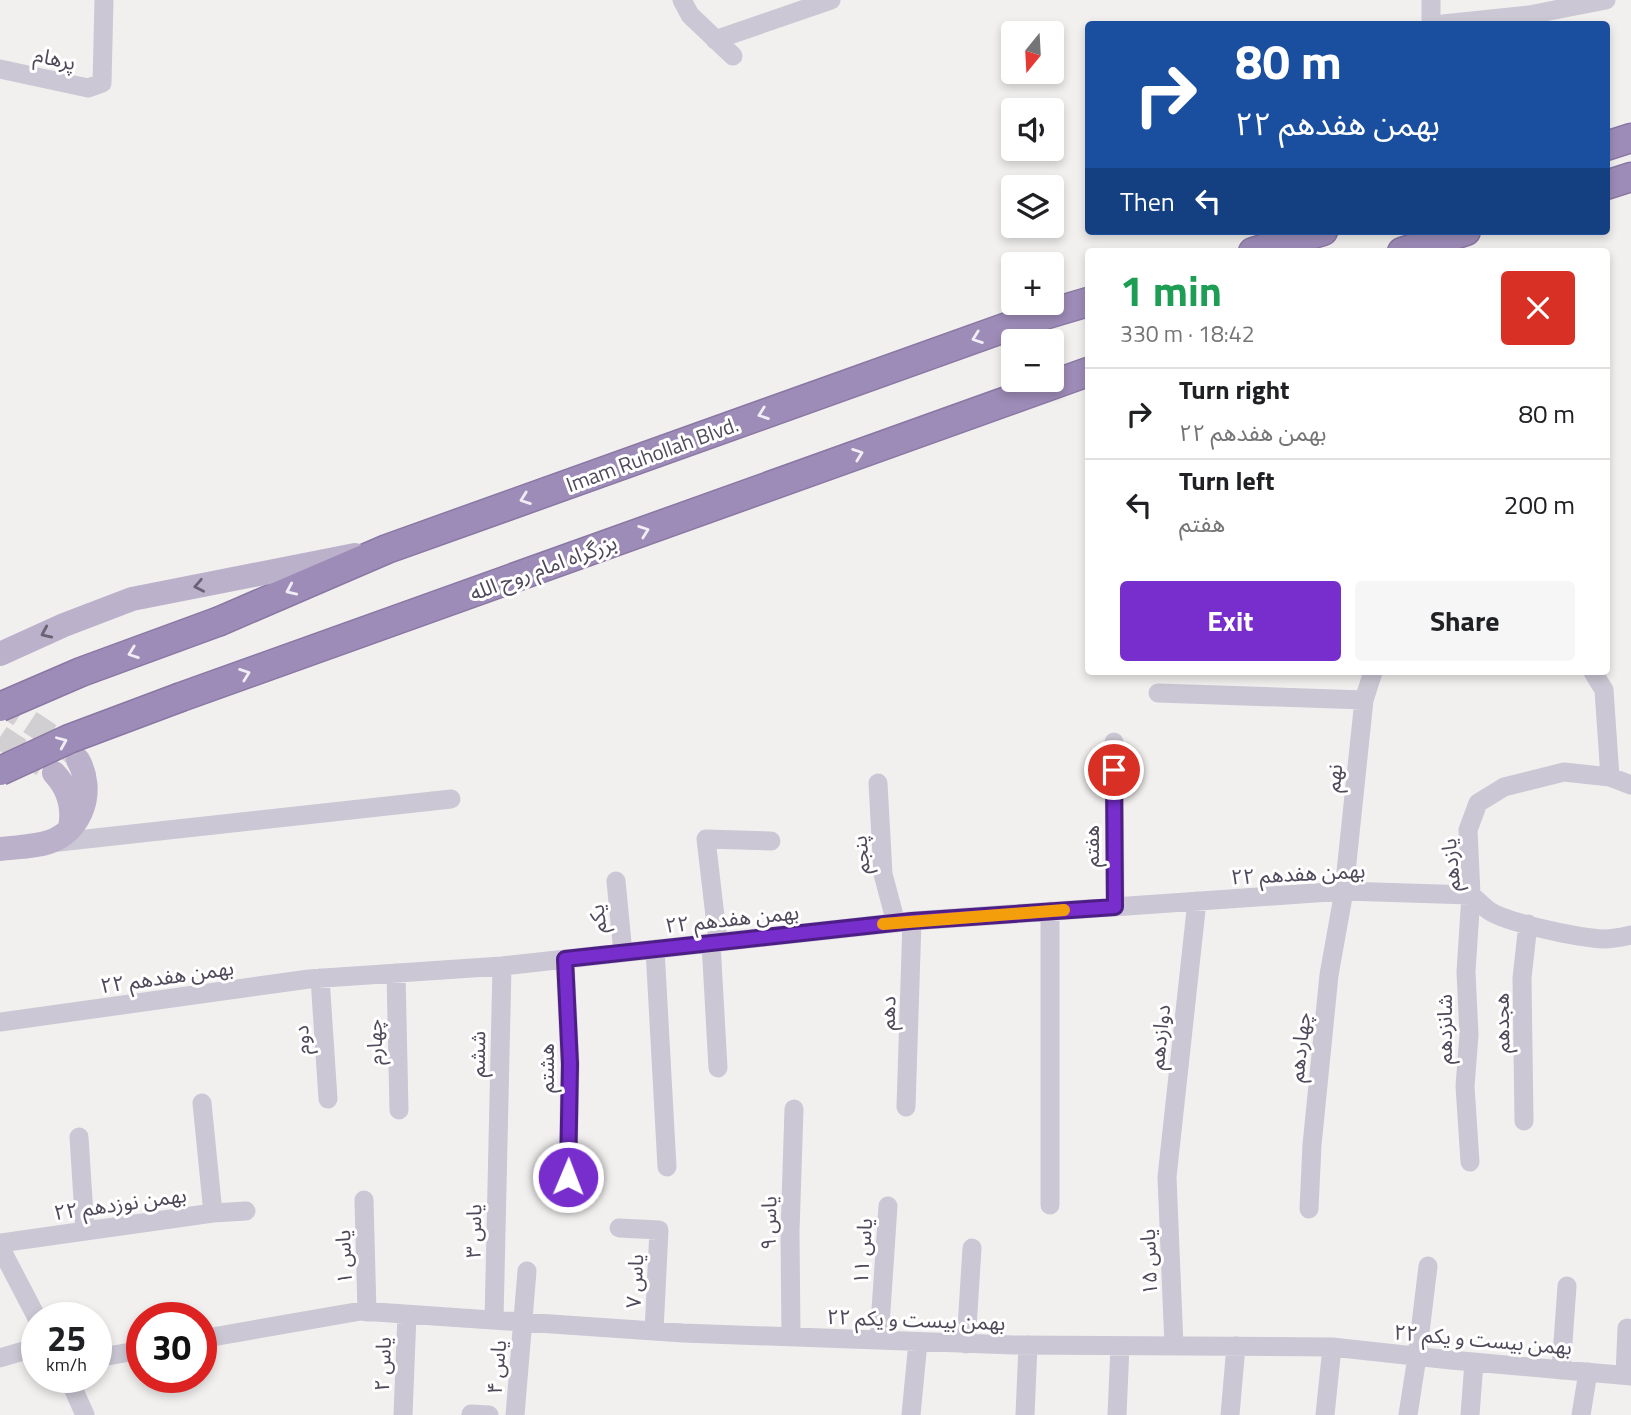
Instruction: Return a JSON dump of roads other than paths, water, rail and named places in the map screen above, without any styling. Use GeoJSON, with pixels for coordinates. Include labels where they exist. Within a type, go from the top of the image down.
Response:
{"type":"FeatureCollection","features":[{"type":"Feature","properties":{"kind":"highway"},"geometry":{"type":"LineString","coordinates":[[1610,144],[1631,138]]}},
{"type":"Feature","properties":{"kind":"highway"},"geometry":{"type":"LineString","coordinates":[[1610,184],[1631,177]]}},
{"type":"Feature","properties":{"kind":"highway"},"geometry":{"type":"LineString","coordinates":[[1266,248],[1310,235]]}},
{"type":"Feature","properties":{"kind":"highway"},"geometry":{"type":"LineString","coordinates":[[1414,248],[1454,235]]}},
{"type":"Feature","properties":{"kind":"highway","name":"Imam Ruhollah Blvd."},"geometry":{"type":"LineString","coordinates":[[0,707],[73,675],[220,621],[387,549],[1024,321],[1085,303]]}},
{"type":"Feature","properties":{"kind":"highway","name":"بزرگراه امام روح الله"},"geometry":{"type":"LineString","coordinates":[[0,771],[77,735],[1085,373]]}},
{"type":"Feature","properties":{"kind":"main road"},"geometry":{"type":"LineString","coordinates":[[0,654],[64,625],[132,599],[387,549]]}},
{"type":"Feature","properties":{"kind":"main road"},"geometry":{"type":"LineString","coordinates":[[0,849],[39,844],[55,839],[70,828],[81,814],[86,796],[84,773],[78,760]]}},
{"type":"Feature","properties":{"kind":"main road"},"geometry":{"type":"LineString","coordinates":[[54,773],[71,801],[70,828]]}},
{"type":"Feature","properties":{"kind":"street","name":"پرهام"},"geometry":{"type":"LineString","coordinates":[[0,69],[89,88],[102,83],[104,0]]}},
{"type":"Feature","properties":{"kind":"street"},"geometry":{"type":"LineString","coordinates":[[682,0],[690,15],[733,56]]}},
{"type":"Feature","properties":{"kind":"street"},"geometry":{"type":"LineString","coordinates":[[715,40],[831,0]]}},
{"type":"Feature","properties":{"kind":"street"},"geometry":{"type":"LineString","coordinates":[[1431,0],[1431,21]]}},
{"type":"Feature","properties":{"kind":"street"},"geometry":{"type":"LineString","coordinates":[[1472,21],[1530,15],[1593,1]]}},
{"type":"Feature","properties":{"kind":"street","name":"نهم"},"geometry":{"type":"LineString","coordinates":[[1344,891],[1364,700],[1372,675]]}},
{"type":"Feature","properties":{"kind":"street"},"geometry":{"type":"LineString","coordinates":[[1595,675],[1604,690],[1610,777]]}},
{"type":"Feature","properties":{"kind":"street"},"geometry":{"type":"LineString","coordinates":[[1158,693],[1364,700]]}},
{"type":"Feature","properties":{"kind":"street","name":"هفتم"},"geometry":{"type":"LineString","coordinates":[[1114,742],[1115,907]]}},
{"type":"Feature","properties":{"kind":"street","name":"یازدهم"},"geometry":{"type":"LineString","coordinates":[[1631,785],[1610,777],[1564,772],[1504,787],[1478,803],[1468,830],[1471,895],[1488,910],[1504,918],[1559,932],[1605,939],[1631,935]]}},
{"type":"Feature","properties":{"kind":"street","name":"پنجم"},"geometry":{"type":"LineString","coordinates":[[878,783],[883,873],[904,922]]}},
{"type":"Feature","properties":{"kind":"street"},"geometry":{"type":"LineString","coordinates":[[39,844],[451,799]]}},
{"type":"Feature","properties":{"kind":"street"},"geometry":{"type":"LineString","coordinates":[[718,1068],[714,943],[706,839],[771,841]]}},
{"type":"Feature","properties":{"kind":"street","name":"یکم"},"geometry":{"type":"LineString","coordinates":[[616,881],[623,953]]}},
{"type":"Feature","properties":{"kind":"street","name":"۲۲ بهمن هفدهم"},"geometry":{"type":"LineString","coordinates":[[0,1022],[320,978],[502,966],[904,922],[1344,891],[1471,895]]}},
{"type":"Feature","properties":{"kind":"street","name":"چهاردهم"},"geometry":{"type":"LineString","coordinates":[[1309,1209],[1312,1145],[1329,975],[1344,891]]}},
{"type":"Feature","properties":{"kind":"street","name":"شانزدهم"},"geometry":{"type":"LineString","coordinates":[[1469,1163],[1465,1086],[1469,1035],[1466,972],[1471,895]]}},
{"type":"Feature","properties":{"kind":"street","name":"دوازدهم"},"geometry":{"type":"LineString","coordinates":[[1167,1177],[1197,901]]}},
{"type":"Feature","properties":{"kind":"street"},"geometry":{"type":"LineString","coordinates":[[1050,911],[1050,1205]]}},
{"type":"Feature","properties":{"kind":"street","name":"دهم"},"geometry":{"type":"LineString","coordinates":[[904,922],[906,1107]]}},
{"type":"Feature","properties":{"kind":"street","name":"هجدهم"},"geometry":{"type":"LineString","coordinates":[[1524,1121],[1522,978],[1528,924]]}},
{"type":"Feature","properties":{"kind":"street"},"geometry":{"type":"LineString","coordinates":[[655,949],[667,1167]]}},
{"type":"Feature","properties":{"kind":"street","name":"هشتم"},"geometry":{"type":"LineString","coordinates":[[565,959],[570,1064],[568,1177]]}},
{"type":"Feature","properties":{"kind":"street","name":"ششم"},"geometry":{"type":"LineString","coordinates":[[498,1143],[502,966]]}},
{"type":"Feature","properties":{"kind":"street","name":"چهارم"},"geometry":{"type":"LineString","coordinates":[[396,973],[399,1110]]}},
{"type":"Feature","properties":{"kind":"street","name":"دوم"},"geometry":{"type":"LineString","coordinates":[[320,978],[328,1099]]}},
{"type":"Feature","properties":{"kind":"street"},"geometry":{"type":"LineString","coordinates":[[202,1103],[214,1213]]}},
{"type":"Feature","properties":{"kind":"street","name":"یاس ۹"},"geometry":{"type":"LineString","coordinates":[[791,1337],[790,1232],[794,1109]]}},
{"type":"Feature","properties":{"kind":"street"},"geometry":{"type":"LineString","coordinates":[[79,1138],[85,1231]]}},
{"type":"Feature","properties":{"kind":"street","name":"یاس ۳"},"geometry":{"type":"LineString","coordinates":[[494,1321],[498,1143]]}},
{"type":"Feature","properties":{"kind":"street","name":"یاس ۱۵"},"geometry":{"type":"LineString","coordinates":[[1167,1177],[1174,1346]]}},
{"type":"Feature","properties":{"kind":"street","name":"یاس ۱"},"geometry":{"type":"LineString","coordinates":[[364,1200],[368,1312]]}},
{"type":"Feature","properties":{"kind":"street","name":"یاس ۱۱"},"geometry":{"type":"LineString","coordinates":[[879,1340],[888,1206]]}},
{"type":"Feature","properties":{"kind":"street","name":"۲۲ بهمن نوزدهم"},"geometry":{"type":"LineString","coordinates":[[0,1245],[214,1213],[246,1212]]}},
{"type":"Feature","properties":{"kind":"street","name":"یاس ۷"},"geometry":{"type":"LineString","coordinates":[[619,1228],[659,1230],[654,1331]]}},
{"type":"Feature","properties":{"kind":"street"},"geometry":{"type":"LineString","coordinates":[[0,1245],[29,1302]]}},
{"type":"Feature","properties":{"kind":"street"},"geometry":{"type":"LineString","coordinates":[[966,1344],[972,1248]]}},
{"type":"Feature","properties":{"kind":"street"},"geometry":{"type":"LineString","coordinates":[[1408,1415],[1418,1357],[1428,1266]]}},
{"type":"Feature","properties":{"kind":"street","name":"یاس ۴"},"geometry":{"type":"LineString","coordinates":[[514,1415],[527,1271]]}},
{"type":"Feature","properties":{"kind":"street"},"geometry":{"type":"LineString","coordinates":[[1562,1370],[1567,1286]]}},
{"type":"Feature","properties":{"kind":"street","name":"۲۲ بهمن بیست و یکم"},"geometry":{"type":"LineString","coordinates":[[217,1336],[360,1311],[654,1331],[966,1344],[1332,1347],[1628,1375]]}},
{"type":"Feature","properties":{"kind":"street","name":"یاس ۲"},"geometry":{"type":"LineString","coordinates":[[402,1415],[407,1315]]}},
{"type":"Feature","properties":{"kind":"street"},"geometry":{"type":"LineString","coordinates":[[1628,1328],[1628,1375]]}},
{"type":"Feature","properties":{"kind":"street"},"geometry":{"type":"LineString","coordinates":[[911,1415],[918,1342]]}},
{"type":"Feature","properties":{"kind":"street"},"geometry":{"type":"LineString","coordinates":[[1025,1415],[1028,1345]]}},
{"type":"Feature","properties":{"kind":"street"},"geometry":{"type":"LineString","coordinates":[[1117,1415],[1120,1346]]}},
{"type":"Feature","properties":{"kind":"street"},"geometry":{"type":"LineString","coordinates":[[1230,1415],[1236,1346]]}},
{"type":"Feature","properties":{"kind":"street"},"geometry":{"type":"LineString","coordinates":[[1325,1415],[1332,1347]]}},
{"type":"Feature","properties":{"kind":"street"},"geometry":{"type":"LineString","coordinates":[[0,1357],[21,1351]]}},
{"type":"Feature","properties":{"kind":"street"},"geometry":{"type":"LineString","coordinates":[[1470,1415],[1474,1362]]}},
{"type":"Feature","properties":{"kind":"street"},"geometry":{"type":"LineString","coordinates":[[1581,1415],[1588,1372]]}},
{"type":"Feature","properties":{"kind":"street"},"geometry":{"type":"LineString","coordinates":[[75,1393],[85,1415]]}},
{"type":"Feature","properties":{"kind":"tunnel"},"geometry":{"type":"LineString","coordinates":[[0,702],[74,754]]}},
{"type":"Feature","properties":{"kind":"tunnel"},"geometry":{"type":"LineString","coordinates":[[0,737],[43,765]]}}]}
